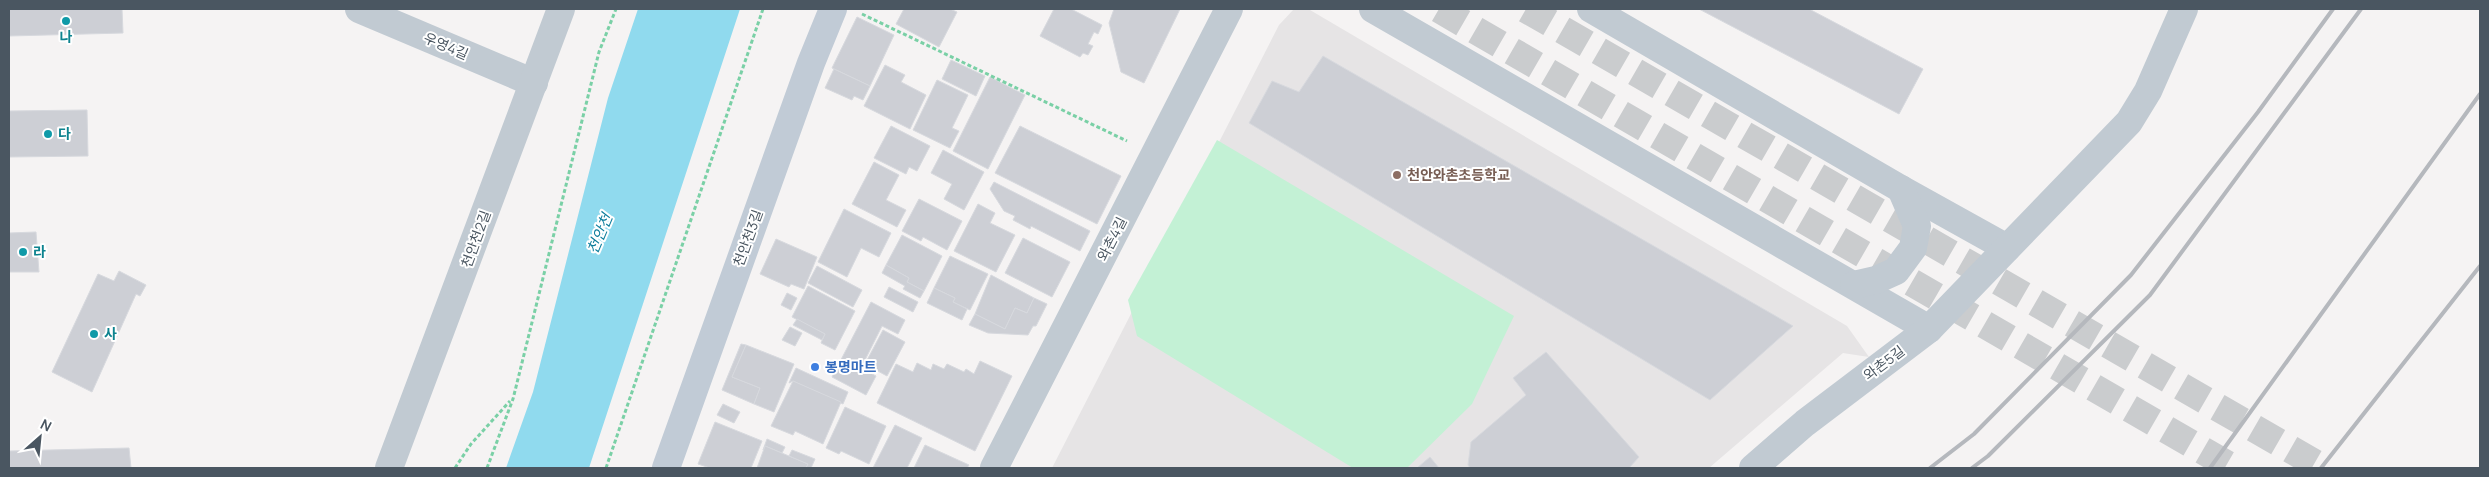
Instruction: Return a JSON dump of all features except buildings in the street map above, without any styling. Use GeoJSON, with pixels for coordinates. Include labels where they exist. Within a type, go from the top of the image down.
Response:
{"type":"FeatureCollection","features":[{"type":"Feature","properties":{"kind":"street","name":"우영4길"},"geometry":{"type":"LineString","coordinates":[[359,9],[534,83]]}},
{"type":"Feature","properties":{"kind":"street","name":"천안천2길"},"geometry":{"type":"LineString","coordinates":[[389,468],[561,9]]}},
{"type":"Feature","properties":{"kind":"street","name":"와촌4길"},"geometry":{"type":"LineString","coordinates":[[994,468],[1229,9]]}},
{"type":"Feature","properties":{"kind":"street"},"geometry":{"type":"LineString","coordinates":[[1373,9],[1929,329]]}},
{"type":"Feature","properties":{"kind":"street"},"geometry":{"type":"LineString","coordinates":[[1592,9],[1901,189],[2007,248]]}},
{"type":"Feature","properties":{"kind":"street","name":"와촌5길"},"geometry":{"type":"LineString","coordinates":[[1753,468],[1805,423],[1929,329],[2129,122],[2148,90],[2184,9]]}},
{"type":"Feature","properties":{"kind":"street","name":"천안천3길"},"geometry":{"type":"LineString","coordinates":[[666,468],[811,63],[846,11]]}},
{"type":"Feature","properties":{"kind":"street"},"geometry":{"type":"LineString","coordinates":[[1854,285],[1876,280],[1896,272],[1913,248],[1917,226],[1901,189]]}},
{"type":"Feature","properties":{"kind":"path"},"geometry":{"type":"LineString","coordinates":[[487,468],[513,399],[599,52],[616,9]]}},
{"type":"Feature","properties":{"kind":"path"},"geometry":{"type":"LineString","coordinates":[[606,468],[763,9]]}},
{"type":"Feature","properties":{"kind":"path"},"geometry":{"type":"LineString","coordinates":[[846,11],[1155,155]]}},
{"type":"Feature","properties":{"kind":"path"},"geometry":{"type":"LineString","coordinates":[[455,468],[471,444],[513,399]]}},
{"type":"Feature","properties":{"kind":"shaded area","name":"천안와촌초등학교"},"geometry":{"type":"Polygon","coordinates":[[[1294,9],[1310,10],[1847,326],[1869,357],[1843,353],[1709,468],[1052,468],[1279,25],[1294,9]]]}},
{"type":"Feature","properties":{"kind":"green space"},"geometry":{"type":"Polygon","coordinates":[[[1217,140],[1514,316],[1472,404],[1407,468],[1353,468],[1137,336],[1128,300],[1217,140]]]}},
{"type":"Feature","properties":{"kind":"water","name":"천안천"},"geometry":{"type":"Polygon","coordinates":[[[638,9],[740,9],[589,468],[506,468],[533,392],[608,98],[638,9]]]}},
{"type":"Feature","properties":{"kind":"tunnel"},"geometry":{"type":"LineString","coordinates":[[1439,9],[2233,468]]}},
{"type":"Feature","properties":{"kind":"tunnel"},"geometry":{"type":"LineString","coordinates":[[1526,9],[2323,468]]}},
{"type":"Feature","properties":{"kind":"railway"},"geometry":{"type":"LineString","coordinates":[[1930,468],[1974,434],[2131,275],[2258,112],[2333,9]]}},
{"type":"Feature","properties":{"kind":"railway"},"geometry":{"type":"LineString","coordinates":[[1972,468],[1988,456],[2150,295],[2361,9]]}},
{"type":"Feature","properties":{"kind":"railway"},"geometry":{"type":"LineString","coordinates":[[2210,468],[2480,94]]}},
{"type":"Feature","properties":{"kind":"railway"},"geometry":{"type":"LineString","coordinates":[[2321,468],[2480,266]]}},
{"type":"Feature","properties":{"kind":"place","name":"나"},"geometry":{"type":"Point","coordinates":[66,21]}},
{"type":"Feature","properties":{"kind":"place","name":"다"},"geometry":{"type":"Point","coordinates":[48,134]}},
{"type":"Feature","properties":{"kind":"place","name":"천안와촌초등학교"},"geometry":{"type":"Point","coordinates":[1397,175]}},
{"type":"Feature","properties":{"kind":"place","name":"라"},"geometry":{"type":"Point","coordinates":[23,252]}},
{"type":"Feature","properties":{"kind":"place","name":"사"},"geometry":{"type":"Point","coordinates":[94,334]}},
{"type":"Feature","properties":{"kind":"place","name":"봉명마트"},"geometry":{"type":"Point","coordinates":[815,367]}}]}
